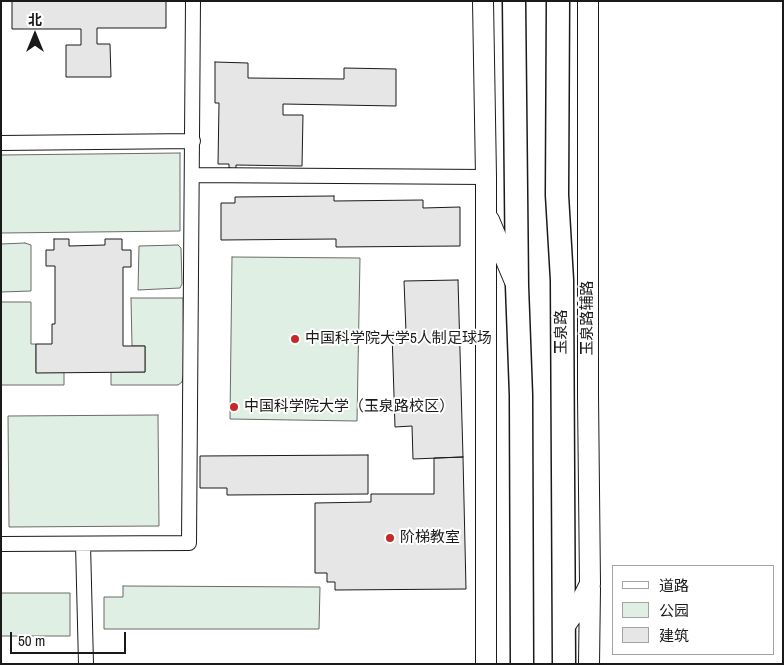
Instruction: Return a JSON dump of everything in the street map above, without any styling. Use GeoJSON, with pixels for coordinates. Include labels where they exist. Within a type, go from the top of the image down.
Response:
{"type":"FeatureCollection","features":[{"type":"Feature","properties":{"kind":"main road"},"geometry":{"type":"LineString","coordinates":[[514,1],[517,286],[521,395],[522,664]]}},
{"type":"Feature","properties":{"kind":"main road","name":"玉泉路"},"geometry":{"type":"LineString","coordinates":[[558,1],[557,195],[562,280],[564,664]]}},
{"type":"Feature","properties":{"kind":"street"},"geometry":{"type":"LineString","coordinates":[[1,544],[189,543],[193,1]]}},
{"type":"Feature","properties":{"kind":"street"},"geometry":{"type":"LineString","coordinates":[[483,1],[486,177],[486,664]]}},
{"type":"Feature","properties":{"kind":"street","name":"玉泉路辅路"},"geometry":{"type":"LineString","coordinates":[[564,627],[580,604],[590,584],[588,1]]}},
{"type":"Feature","properties":{"kind":"street"},"geometry":{"type":"LineString","coordinates":[[1,143],[193,142]]}},
{"type":"Feature","properties":{"kind":"street"},"geometry":{"type":"LineString","coordinates":[[193,175],[486,177]]}},
{"type":"Feature","properties":{"kind":"street"},"geometry":{"type":"LineString","coordinates":[[486,212],[517,286]]}},
{"type":"Feature","properties":{"kind":"street"},"geometry":{"type":"LineString","coordinates":[[83,544],[86,664]]}},
{"type":"Feature","properties":{"kind":"street"},"geometry":{"type":"LineString","coordinates":[[589,664],[590,584]]}},
{"type":"Feature","properties":{"kind":"green space"},"geometry":{"type":"Polygon","coordinates":[[[180,153],[180,231],[1,233],[1,155],[180,153]]]}},
{"type":"Feature","properties":{"kind":"green space"},"geometry":{"type":"Polygon","coordinates":[[[25,243],[31,245],[31,291],[1,292],[1,244],[25,243]]]}},
{"type":"Feature","properties":{"kind":"green space"},"geometry":{"type":"Polygon","coordinates":[[[178,245],[181,248],[182,284],[180,288],[138,290],[139,246],[178,245]]]}},
{"type":"Feature","properties":{"kind":"green space","name":"中国科学院大学5人制足球场"},"geometry":{"type":"Polygon","coordinates":[[[232,257],[360,258],[357,421],[230,419],[232,257]]]}},
{"type":"Feature","properties":{"kind":"green space"},"geometry":{"type":"Polygon","coordinates":[[[131,298],[183,298],[184,372],[182,382],[178,385],[111,385],[111,372],[145,372],[145,346],[132,346],[131,298]]]}},
{"type":"Feature","properties":{"kind":"green space"},"geometry":{"type":"Polygon","coordinates":[[[1,302],[31,302],[31,344],[36,344],[36,372],[64,372],[64,385],[1,385],[1,302]]]}},
{"type":"Feature","properties":{"kind":"green space"},"geometry":{"type":"Polygon","coordinates":[[[158,415],[159,526],[9,527],[8,416],[158,415]]]}},
{"type":"Feature","properties":{"kind":"green space"},"geometry":{"type":"Polygon","coordinates":[[[123,586],[320,587],[319,629],[104,629],[104,597],[123,597],[123,586]]]}},
{"type":"Feature","properties":{"kind":"green space"},"geometry":{"type":"Polygon","coordinates":[[[1,593],[70,593],[70,636],[1,636],[1,593]]]}},
{"type":"Feature","properties":{"kind":"building"},"geometry":{"type":"Polygon","coordinates":[[[12,1],[166,1],[166,28],[97,28],[97,44],[110,44],[111,77],[66,77],[66,45],[81,45],[81,29],[12,29],[12,1]]]}},
{"type":"Feature","properties":{"kind":"building"},"geometry":{"type":"Polygon","coordinates":[[[215,62],[248,63],[248,78],[344,79],[344,68],[396,69],[396,106],[283,104],[283,115],[303,115],[302,166],[236,165],[236,169],[229,168],[229,164],[218,164],[219,103],[215,103],[215,62]]]}},
{"type":"Feature","properties":{"kind":"building"},"geometry":{"type":"Polygon","coordinates":[[[334,196],[334,201],[423,200],[423,208],[460,207],[460,246],[336,247],[336,239],[221,240],[221,203],[235,203],[235,197],[334,196]]]}},
{"type":"Feature","properties":{"kind":"building"},"geometry":{"type":"Polygon","coordinates":[[[54,239],[69,239],[69,246],[105,245],[105,239],[122,239],[122,250],[131,250],[131,267],[123,267],[123,346],[145,346],[145,372],[36,373],[36,344],[52,344],[52,324],[55,324],[55,266],[46,266],[46,250],[54,250],[54,239]]]}},
{"type":"Feature","properties":{"kind":"building"},"geometry":{"type":"Polygon","coordinates":[[[458,280],[463,457],[413,459],[412,426],[395,427],[392,333],[406,332],[404,281],[458,280]]]}},
{"type":"Feature","properties":{"kind":"building"},"geometry":{"type":"Polygon","coordinates":[[[368,455],[368,494],[227,495],[227,488],[200,488],[200,456],[368,455]]]}},
{"type":"Feature","properties":{"kind":"building","name":"阶梯教室"},"geometry":{"type":"Polygon","coordinates":[[[463,457],[466,589],[335,590],[335,582],[327,582],[327,573],[315,573],[315,503],[371,502],[371,494],[434,494],[434,458],[463,457]]]}},
{"type":"Feature","properties":{"kind":"place","name":"中国科学院大学5人制足球场"},"geometry":{"type":"Point","coordinates":[295,339]}},
{"type":"Feature","properties":{"kind":"place","name":"中国科学院大学（玉泉路校区）"},"geometry":{"type":"Point","coordinates":[234,407]}},
{"type":"Feature","properties":{"kind":"place","name":"阶梯教室"},"geometry":{"type":"Point","coordinates":[390,538]}}]}
